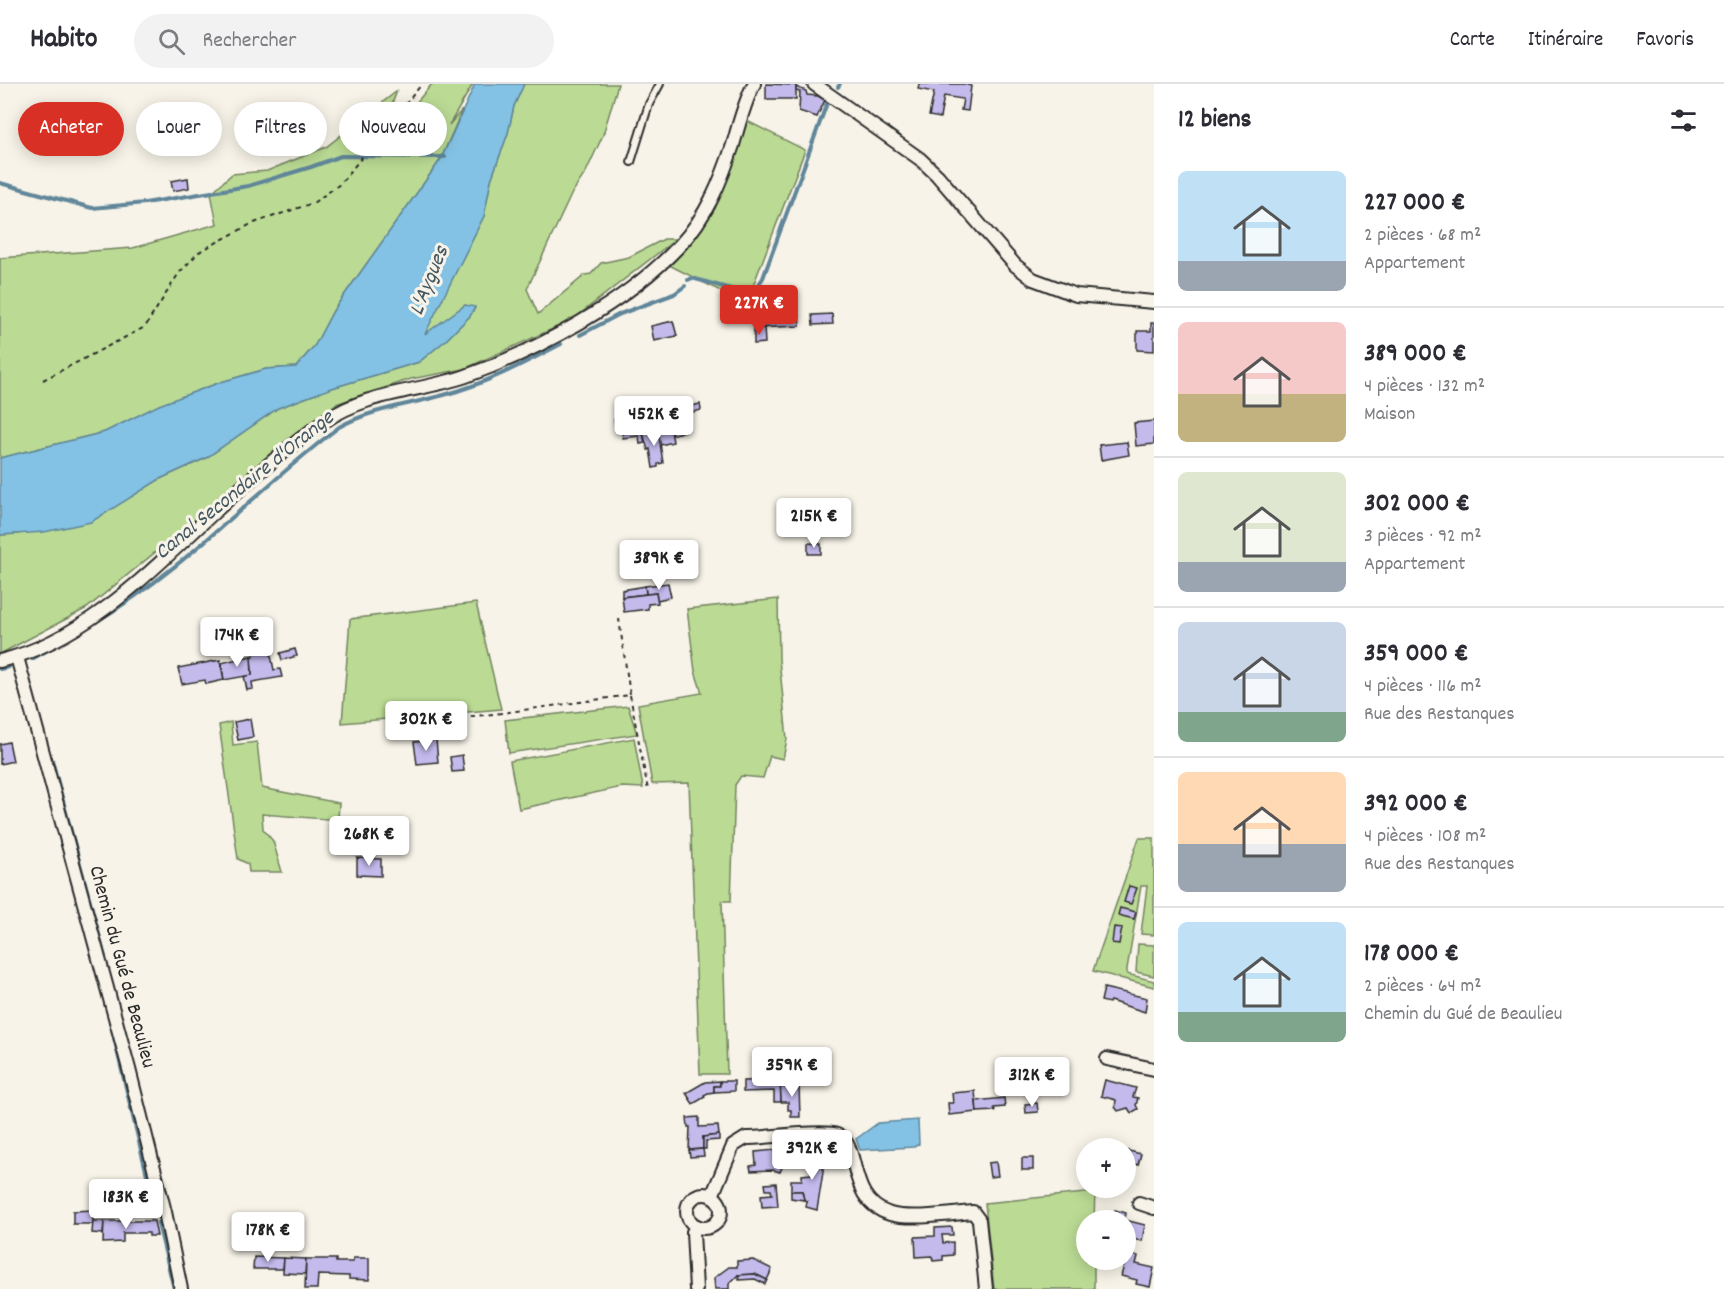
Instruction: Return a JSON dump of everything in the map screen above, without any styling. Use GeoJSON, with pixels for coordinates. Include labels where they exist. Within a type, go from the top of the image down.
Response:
{"type":"FeatureCollection","features":[{"type":"Feature","properties":{"kind":"street"},"geometry":{"type":"LineString","coordinates":[[0,661],[17,658],[56,639],[113,604],[159,566],[211,515],[270,465],[325,421],[347,408],[370,399],[466,376],[522,352],[568,328],[628,291],[680,245],[699,221],[715,194],[747,97],[754,84]]}},
{"type":"Feature","properties":{"kind":"street"},"geometry":{"type":"LineString","coordinates":[[814,84],[920,159],[937,175],[1015,264],[1033,279],[1076,295],[1154,302]]}},
{"type":"Feature","properties":{"kind":"street","name":"Chemin du Gué de Beaulieu"},"geometry":{"type":"LineString","coordinates":[[17,658],[129,1069],[182,1289]]}},
{"type":"Feature","properties":{"kind":"street"},"geometry":{"type":"LineString","coordinates":[[1107,1059],[1154,1069]]}},
{"type":"Feature","properties":{"kind":"street"},"geometry":{"type":"LineString","coordinates":[[696,1289],[693,1232],[712,1226],[719,1218],[721,1208],[716,1199],[733,1146],[746,1138],[826,1134],[839,1136],[845,1142],[851,1152],[859,1186],[865,1197],[876,1208],[891,1215],[915,1216],[973,1212],[978,1220],[986,1289]]}},
{"type":"Feature","properties":{"kind":"street"},"geometry":{"type":"LineString","coordinates":[[700,1230],[689,1217],[688,1206],[695,1197],[717,1194]]}},
{"type":"Feature","properties":{"kind":"street"},"geometry":{"type":"LineString","coordinates":[[1139,1203],[1154,1208]]}},
{"type":"Feature","properties":{"kind":"lane"},"geometry":{"type":"LineString","coordinates":[[631,162],[649,104],[660,84]]}},
{"type":"Feature","properties":{"kind":"path"},"geometry":{"type":"LineString","coordinates":[[43,380],[145,327],[179,273],[199,252],[251,224],[313,203],[340,184],[422,84]]}},
{"type":"Feature","properties":{"kind":"path"},"geometry":{"type":"LineString","coordinates":[[619,619],[648,790]]}},
{"type":"Feature","properties":{"kind":"path"},"geometry":{"type":"LineString","coordinates":[[399,724],[502,713],[630,694]]}},
{"type":"Feature","properties":{"kind":"path"},"geometry":{"type":"LineString","coordinates":[[700,1230],[716,1228],[725,1219],[727,1207],[717,1194]]}},
{"type":"Feature","properties":{"kind":"green space"},"geometry":{"type":"Polygon","coordinates":[[[432,84],[473,84],[449,125],[462,110],[447,145],[447,102],[417,102],[432,84]]]}},
{"type":"Feature","properties":{"kind":"green space"},"geometry":{"type":"Polygon","coordinates":[[[524,84],[618,84],[603,135],[586,172],[572,193],[527,289],[538,314],[585,275],[591,274],[601,263],[629,257],[664,239],[676,239],[572,320],[464,369],[411,379],[336,404],[307,425],[87,608],[0,654],[0,535],[18,534],[118,504],[160,479],[206,458],[278,408],[332,388],[419,362],[470,316],[475,308],[465,305],[424,335],[484,216],[491,180],[508,133],[514,106],[524,84]]]}},
{"type":"Feature","properties":{"kind":"green space"},"geometry":{"type":"Polygon","coordinates":[[[397,91],[393,102],[383,102],[397,91]]]}},
{"type":"Feature","properties":{"kind":"green space"},"geometry":{"type":"Polygon","coordinates":[[[745,120],[805,150],[746,304],[669,265],[715,209],[745,120]]]}},
{"type":"Feature","properties":{"kind":"green space"},"geometry":{"type":"Polygon","coordinates":[[[339,137],[339,156],[442,156],[333,311],[315,345],[296,367],[266,369],[221,382],[160,405],[105,432],[0,458],[0,258],[133,248],[217,224],[211,193],[232,174],[267,171],[304,156],[327,156],[327,146],[339,137]]]}},
{"type":"Feature","properties":{"kind":"green space"},"geometry":{"type":"Polygon","coordinates":[[[778,599],[779,659],[787,739],[783,759],[770,756],[763,778],[741,776],[735,785],[731,901],[722,901],[727,1074],[700,1074],[689,783],[652,784],[638,704],[702,693],[695,671],[687,609],[778,599]]]}},
{"type":"Feature","properties":{"kind":"green space"},"geometry":{"type":"Polygon","coordinates":[[[476,603],[501,709],[342,723],[350,619],[476,603]]]}},
{"type":"Feature","properties":{"kind":"green space"},"geometry":{"type":"Polygon","coordinates":[[[628,706],[637,734],[509,753],[505,720],[628,706]]]}},
{"type":"Feature","properties":{"kind":"green space"},"geometry":{"type":"Polygon","coordinates":[[[231,722],[233,745],[257,742],[262,788],[339,803],[338,820],[262,814],[263,829],[273,841],[282,872],[249,872],[248,864],[238,859],[219,725],[231,722]]]}},
{"type":"Feature","properties":{"kind":"green space"},"geometry":{"type":"Polygon","coordinates":[[[634,738],[643,788],[622,787],[519,809],[510,761],[634,738]]]}},
{"type":"Feature","properties":{"kind":"green space"},"geometry":{"type":"Polygon","coordinates":[[[1139,838],[1154,838],[1154,935],[1141,934],[1147,886],[1141,886],[1127,974],[1154,981],[1154,987],[1093,971],[1139,838]]]}},
{"type":"Feature","properties":{"kind":"green space"},"geometry":{"type":"Polygon","coordinates":[[[1138,944],[1154,945],[1154,976],[1136,972],[1138,944]]]}},
{"type":"Feature","properties":{"kind":"green space"},"geometry":{"type":"Polygon","coordinates":[[[1076,1194],[1076,1198],[1095,1198],[1094,1210],[1076,1210],[1076,1270],[1094,1270],[1094,1289],[994,1289],[985,1203],[1076,1194]]]}},
{"type":"Feature","properties":{"kind":"water","name":"L'Aygues"},"geometry":{"type":"Polygon","coordinates":[[[475,84],[524,84],[514,106],[508,133],[491,180],[484,216],[425,334],[465,305],[475,307],[470,316],[446,340],[419,362],[332,388],[278,408],[206,458],[160,479],[91,522],[44,532],[0,535],[0,458],[105,432],[159,405],[221,382],[266,369],[296,367],[315,345],[333,311],[442,156],[447,156],[447,146],[475,84]]]}},
{"type":"Feature","properties":{"kind":"water"},"geometry":{"type":"Polygon","coordinates":[[[918,1120],[919,1144],[914,1147],[860,1150],[856,1139],[878,1123],[918,1120]]]}},
{"type":"Feature","properties":{"kind":"building"},"geometry":{"type":"Polygon","coordinates":[[[766,84],[796,85],[796,99],[766,99],[766,84]]]}},
{"type":"Feature","properties":{"kind":"building"},"geometry":{"type":"Polygon","coordinates":[[[919,84],[971,86],[968,111],[961,110],[963,99],[944,96],[940,118],[929,116],[934,92],[918,89],[919,84]]]}},
{"type":"Feature","properties":{"kind":"building"},"geometry":{"type":"Polygon","coordinates":[[[796,87],[806,91],[807,95],[818,96],[825,100],[817,117],[799,111],[800,92],[796,91],[796,87]]]}},
{"type":"Feature","properties":{"kind":"building"},"geometry":{"type":"Polygon","coordinates":[[[188,178],[189,188],[173,191],[171,181],[188,178]]]}},
{"type":"Feature","properties":{"kind":"building"},"geometry":{"type":"Polygon","coordinates":[[[832,314],[833,324],[813,325],[812,315],[832,314]]]}},
{"type":"Feature","properties":{"kind":"building"},"geometry":{"type":"Polygon","coordinates":[[[799,316],[800,326],[754,328],[753,318],[799,316]]]}},
{"type":"Feature","properties":{"kind":"building"},"geometry":{"type":"Polygon","coordinates":[[[673,321],[677,336],[654,341],[651,326],[673,321]]]}},
{"type":"Feature","properties":{"kind":"building"},"geometry":{"type":"Polygon","coordinates":[[[1151,323],[1154,323],[1154,351],[1137,350],[1137,331],[1151,331],[1151,323]]]}},
{"type":"Feature","properties":{"kind":"building"},"geometry":{"type":"Polygon","coordinates":[[[754,328],[764,328],[765,343],[754,344],[754,328]]]}},
{"type":"Feature","properties":{"kind":"building"},"geometry":{"type":"Polygon","coordinates":[[[700,404],[701,410],[686,414],[688,430],[672,435],[669,418],[677,416],[676,410],[700,404]]]}},
{"type":"Feature","properties":{"kind":"building"},"geometry":{"type":"Polygon","coordinates":[[[632,415],[634,424],[615,428],[614,419],[632,415]]]}},
{"type":"Feature","properties":{"kind":"building"},"geometry":{"type":"Polygon","coordinates":[[[669,418],[673,442],[660,445],[656,421],[669,418]]]}},
{"type":"Feature","properties":{"kind":"building"},"geometry":{"type":"Polygon","coordinates":[[[656,421],[658,430],[643,433],[645,443],[640,444],[639,436],[623,438],[621,426],[637,423],[638,426],[656,421]]]}},
{"type":"Feature","properties":{"kind":"building"},"geometry":{"type":"Polygon","coordinates":[[[1154,421],[1154,444],[1136,446],[1134,423],[1154,421]]]}},
{"type":"Feature","properties":{"kind":"building"},"geometry":{"type":"Polygon","coordinates":[[[658,430],[663,463],[653,468],[650,449],[648,450],[643,433],[658,430]]]}},
{"type":"Feature","properties":{"kind":"building"},"geometry":{"type":"Polygon","coordinates":[[[1127,442],[1129,455],[1101,460],[1099,445],[1127,442]]]}},
{"type":"Feature","properties":{"kind":"building"},"geometry":{"type":"Polygon","coordinates":[[[808,543],[821,544],[821,554],[808,554],[808,543]]]}},
{"type":"Feature","properties":{"kind":"building"},"geometry":{"type":"Polygon","coordinates":[[[668,583],[671,597],[657,600],[656,593],[646,594],[645,586],[668,583]]]}},
{"type":"Feature","properties":{"kind":"building"},"geometry":{"type":"Polygon","coordinates":[[[645,586],[646,594],[622,597],[622,590],[645,586]]]}},
{"type":"Feature","properties":{"kind":"building"},"geometry":{"type":"Polygon","coordinates":[[[656,593],[658,603],[648,604],[648,609],[624,612],[622,597],[656,593]]]}},
{"type":"Feature","properties":{"kind":"building"},"geometry":{"type":"Polygon","coordinates":[[[295,649],[297,656],[282,660],[280,653],[295,649]]]}},
{"type":"Feature","properties":{"kind":"building"},"geometry":{"type":"Polygon","coordinates":[[[270,651],[274,670],[280,669],[282,677],[252,682],[253,689],[247,690],[244,676],[252,675],[251,656],[254,656],[253,653],[270,651]]]}},
{"type":"Feature","properties":{"kind":"building"},"geometry":{"type":"Polygon","coordinates":[[[251,656],[252,675],[224,680],[221,663],[251,656]]]}},
{"type":"Feature","properties":{"kind":"building"},"geometry":{"type":"Polygon","coordinates":[[[220,660],[224,680],[206,684],[205,680],[182,684],[178,668],[220,660]]]}},
{"type":"Feature","properties":{"kind":"building"},"geometry":{"type":"Polygon","coordinates":[[[250,719],[253,737],[238,740],[234,722],[250,719]]]}},
{"type":"Feature","properties":{"kind":"building"},"geometry":{"type":"Polygon","coordinates":[[[436,740],[438,762],[417,764],[414,742],[436,740]]]}},
{"type":"Feature","properties":{"kind":"building"},"geometry":{"type":"Polygon","coordinates":[[[9,742],[13,761],[0,764],[0,744],[9,742]]]}},
{"type":"Feature","properties":{"kind":"building"},"geometry":{"type":"Polygon","coordinates":[[[462,755],[464,771],[452,772],[450,757],[462,755]]]}},
{"type":"Feature","properties":{"kind":"building"},"geometry":{"type":"Polygon","coordinates":[[[357,858],[381,859],[381,876],[357,875],[357,858]]]}},
{"type":"Feature","properties":{"kind":"building"},"geometry":{"type":"Polygon","coordinates":[[[1129,886],[1137,888],[1131,904],[1124,902],[1129,886]]]}},
{"type":"Feature","properties":{"kind":"building"},"geometry":{"type":"Polygon","coordinates":[[[1120,908],[1136,912],[1134,919],[1118,915],[1120,908]]]}},
{"type":"Feature","properties":{"kind":"building"},"geometry":{"type":"Polygon","coordinates":[[[1114,927],[1122,928],[1119,944],[1112,943],[1114,927]]]}},
{"type":"Feature","properties":{"kind":"building"},"geometry":{"type":"Polygon","coordinates":[[[1104,988],[1147,998],[1145,1012],[1110,1001],[1109,1003],[1101,1001],[1104,988]]]}},
{"type":"Feature","properties":{"kind":"building"},"geometry":{"type":"Polygon","coordinates":[[[795,1079],[795,1086],[799,1086],[800,1117],[791,1117],[788,1102],[781,1102],[780,1087],[787,1087],[787,1080],[795,1079]]]}},
{"type":"Feature","properties":{"kind":"building"},"geometry":{"type":"Polygon","coordinates":[[[780,1080],[781,1102],[774,1102],[774,1091],[743,1092],[743,1081],[780,1080]]]}},
{"type":"Feature","properties":{"kind":"building"},"geometry":{"type":"Polygon","coordinates":[[[1105,1080],[1136,1088],[1133,1097],[1138,1098],[1136,1105],[1138,1109],[1131,1113],[1128,1108],[1118,1111],[1115,1107],[1116,1100],[1101,1096],[1105,1080]]]}},
{"type":"Feature","properties":{"kind":"building"},"geometry":{"type":"Polygon","coordinates":[[[720,1081],[720,1086],[714,1086],[714,1092],[704,1095],[705,1097],[693,1104],[686,1093],[705,1082],[720,1081]]]}},
{"type":"Feature","properties":{"kind":"building"},"geometry":{"type":"Polygon","coordinates":[[[720,1081],[734,1081],[734,1091],[714,1092],[714,1086],[720,1086],[720,1081]]]}},
{"type":"Feature","properties":{"kind":"building"},"geometry":{"type":"Polygon","coordinates":[[[975,1091],[977,1112],[949,1115],[948,1103],[953,1103],[952,1093],[975,1091]]]}},
{"type":"Feature","properties":{"kind":"building"},"geometry":{"type":"Polygon","coordinates":[[[1004,1098],[1005,1107],[994,1108],[995,1111],[977,1112],[976,1101],[1004,1098]]]}},
{"type":"Feature","properties":{"kind":"building"},"geometry":{"type":"Polygon","coordinates":[[[1037,1103],[1038,1112],[1026,1113],[1025,1104],[1037,1103]]]}},
{"type":"Feature","properties":{"kind":"building"},"geometry":{"type":"Polygon","coordinates":[[[699,1117],[699,1127],[718,1126],[719,1135],[703,1137],[703,1149],[689,1150],[690,1127],[688,1127],[687,1118],[699,1117]]]}},
{"type":"Feature","properties":{"kind":"building"},"geometry":{"type":"Polygon","coordinates":[[[719,1135],[719,1140],[706,1141],[706,1149],[703,1149],[703,1137],[719,1135]]]}},
{"type":"Feature","properties":{"kind":"building"},"geometry":{"type":"Polygon","coordinates":[[[703,1149],[704,1156],[690,1157],[689,1150],[703,1149]]]}},
{"type":"Feature","properties":{"kind":"building"},"geometry":{"type":"Polygon","coordinates":[[[775,1150],[776,1161],[784,1163],[780,1172],[751,1171],[750,1166],[756,1165],[755,1152],[775,1150]]]}},
{"type":"Feature","properties":{"kind":"building"},"geometry":{"type":"Polygon","coordinates":[[[812,1150],[825,1150],[826,1161],[823,1161],[817,1210],[806,1207],[807,1201],[804,1200],[802,1191],[791,1191],[791,1180],[802,1180],[802,1175],[811,1174],[812,1150]]]}},
{"type":"Feature","properties":{"kind":"building"},"geometry":{"type":"Polygon","coordinates":[[[1136,1153],[1141,1154],[1138,1165],[1136,1164],[1136,1153]]]}},
{"type":"Feature","properties":{"kind":"building"},"geometry":{"type":"Polygon","coordinates":[[[1022,1158],[1033,1158],[1033,1170],[1022,1170],[1022,1158]]]}},
{"type":"Feature","properties":{"kind":"building"},"geometry":{"type":"Polygon","coordinates":[[[996,1162],[998,1176],[990,1177],[988,1163],[996,1162]]]}},
{"type":"Feature","properties":{"kind":"building"},"geometry":{"type":"Polygon","coordinates":[[[776,1183],[778,1206],[762,1207],[761,1195],[772,1194],[771,1190],[766,1190],[765,1184],[776,1183]]]}},
{"type":"Feature","properties":{"kind":"building"},"geometry":{"type":"Polygon","coordinates":[[[791,1191],[802,1191],[804,1200],[791,1198],[791,1191]]]}},
{"type":"Feature","properties":{"kind":"building"},"geometry":{"type":"Polygon","coordinates":[[[93,1210],[93,1224],[73,1224],[73,1211],[93,1210]]]}},
{"type":"Feature","properties":{"kind":"building"},"geometry":{"type":"Polygon","coordinates":[[[93,1221],[104,1221],[103,1234],[92,1233],[93,1221]]]}},
{"type":"Feature","properties":{"kind":"building"},"geometry":{"type":"Polygon","coordinates":[[[104,1221],[154,1221],[157,1236],[149,1236],[149,1233],[123,1233],[123,1242],[103,1243],[104,1221]]]}},
{"type":"Feature","properties":{"kind":"building"},"geometry":{"type":"Polygon","coordinates":[[[1136,1223],[1145,1225],[1142,1241],[1136,1240],[1136,1223]]]}},
{"type":"Feature","properties":{"kind":"building"},"geometry":{"type":"Polygon","coordinates":[[[952,1227],[953,1235],[942,1235],[943,1243],[953,1242],[953,1255],[943,1256],[943,1260],[933,1261],[932,1256],[916,1257],[915,1237],[935,1236],[935,1228],[952,1227]]]}},
{"type":"Feature","properties":{"kind":"building"},"geometry":{"type":"Polygon","coordinates":[[[254,1257],[284,1258],[283,1269],[253,1269],[254,1257]]]}},
{"type":"Feature","properties":{"kind":"building"},"geometry":{"type":"Polygon","coordinates":[[[284,1258],[306,1259],[305,1274],[283,1273],[284,1258]]]}},
{"type":"Feature","properties":{"kind":"building"},"geometry":{"type":"Polygon","coordinates":[[[353,1258],[369,1258],[369,1280],[349,1279],[349,1276],[318,1275],[317,1289],[305,1289],[306,1259],[336,1259],[336,1262],[353,1262],[353,1258]]]}},
{"type":"Feature","properties":{"kind":"building"},"geometry":{"type":"Polygon","coordinates":[[[753,1260],[772,1269],[767,1280],[755,1274],[738,1275],[729,1284],[729,1289],[715,1289],[714,1278],[729,1267],[737,1267],[737,1261],[753,1260]]]}},
{"type":"Feature","properties":{"kind":"building"},"geometry":{"type":"Polygon","coordinates":[[[1136,1264],[1154,1268],[1150,1287],[1136,1284],[1137,1280],[1121,1276],[1123,1270],[1136,1270],[1136,1264]]]}},
{"type":"Feature","properties":{"kind":"building"},"geometry":{"type":"Polygon","coordinates":[[[755,1274],[767,1280],[765,1284],[755,1279],[739,1280],[738,1275],[755,1274]]]}},
{"type":"Feature","properties":{"kind":"waterway","name":"Canal Secondaire d'Orange"},"geometry":{"type":"LineString","coordinates":[[688,280],[692,278],[748,294],[757,287],[763,278],[827,103]]}},
{"type":"Feature","properties":{"kind":"waterway"},"geometry":{"type":"LineString","coordinates":[[0,183],[92,208],[145,203],[248,186],[341,156],[445,157]]}},
{"type":"Feature","properties":{"kind":"waterway","name":"Canal Secondaire d'Orange"},"geometry":{"type":"LineString","coordinates":[[580,335],[620,314],[674,294],[685,286]]}},
{"type":"Feature","properties":{"kind":"waterway","name":"Canal Secondaire d'Orange"},"geometry":{"type":"LineString","coordinates":[[95,622],[160,578],[339,427],[364,416],[474,385],[561,344]]}},
{"type":"Feature","properties":{"kind":"waterway","name":"Canal Secondaire d'Orange"},"geometry":{"type":"LineString","coordinates":[[32,659],[53,647]]}},
{"type":"Feature","properties":{"kind":"waterway","name":"Canal Secondaire d'Orange"},"geometry":{"type":"LineString","coordinates":[[0,669],[9,667]]}},
{"type":"Feature","properties":{"kind":"waterway"},"geometry":{"type":"LineString","coordinates":[[52,760],[105,957]]}},
{"type":"Feature","properties":{"kind":"waterway"},"geometry":{"type":"LineString","coordinates":[[110,1021],[154,1204]]}},
{"type":"Feature","properties":{"kind":"waterway"},"geometry":{"type":"LineString","coordinates":[[158,1223],[174,1289]]}}]}
